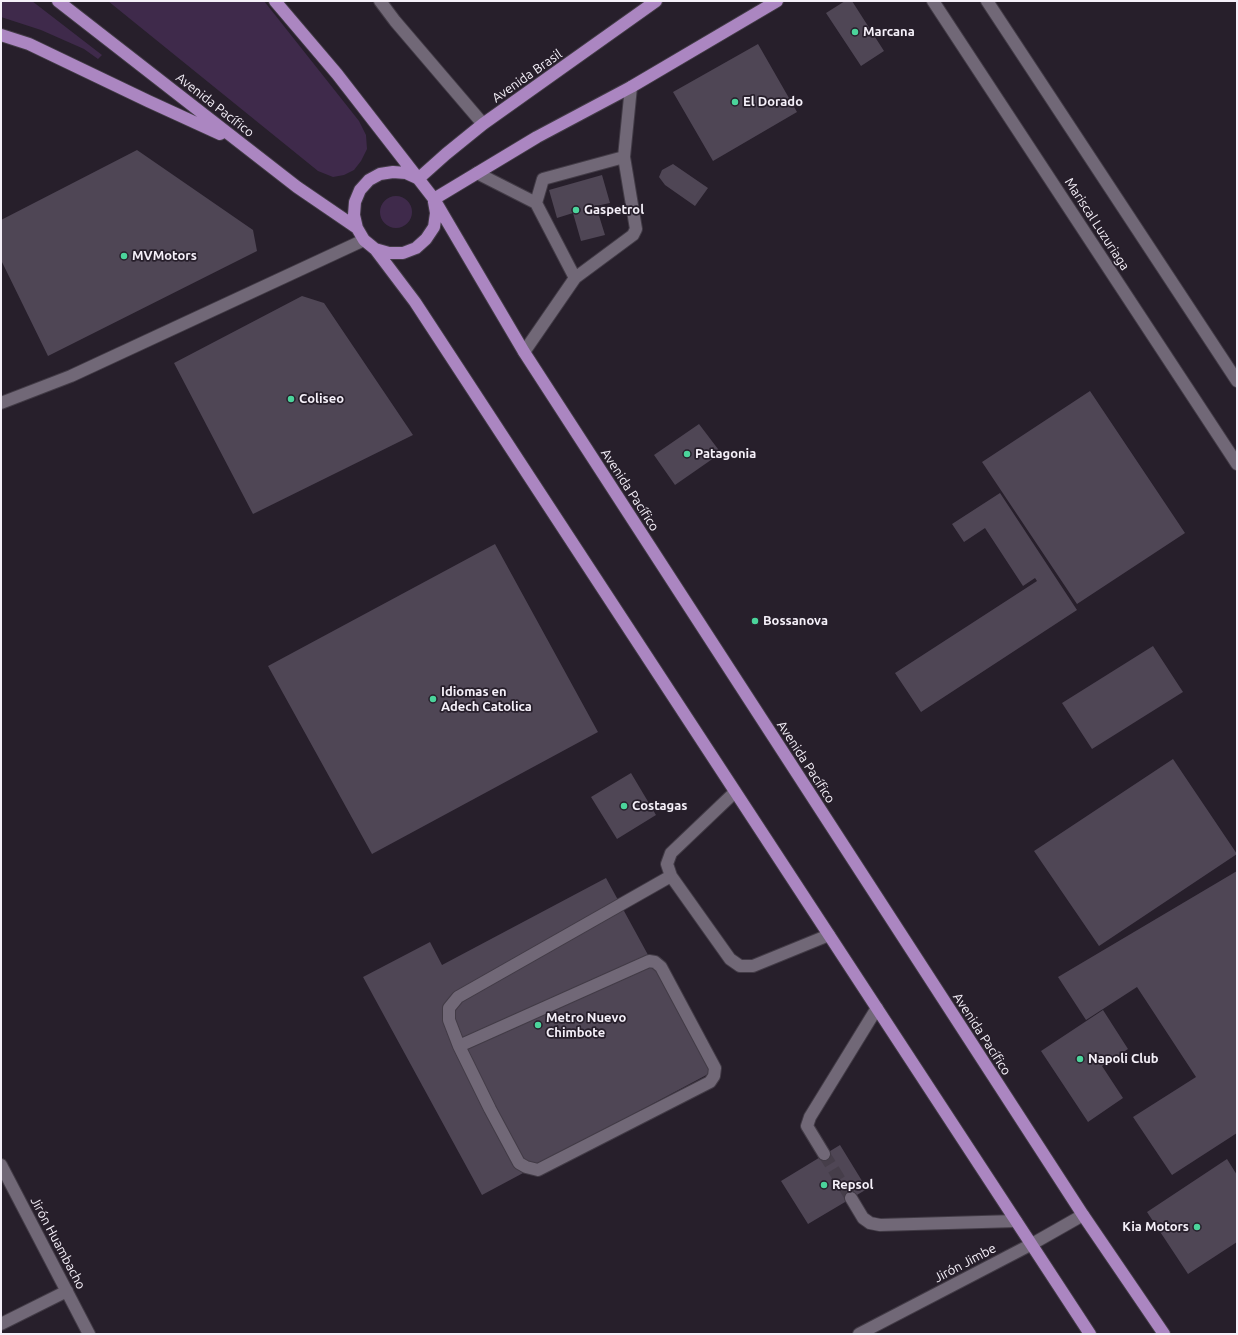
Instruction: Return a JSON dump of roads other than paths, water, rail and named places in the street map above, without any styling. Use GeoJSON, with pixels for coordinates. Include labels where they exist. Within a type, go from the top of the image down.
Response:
{"type":"FeatureCollection","features":[{"type":"Feature","properties":{"kind":"main road","name":"Avenida Pacífico"},"geometry":{"type":"LineString","coordinates":[[58,1],[297,187],[357,228]]}},
{"type":"Feature","properties":{"kind":"main road"},"geometry":{"type":"LineString","coordinates":[[275,1],[337,74],[434,199],[436,213],[434,227],[426,239],[416,248],[403,253],[389,253],[375,249]]}},
{"type":"Feature","properties":{"kind":"main road","name":"Avenida Brasil"},"geometry":{"type":"LineString","coordinates":[[418,179],[483,124],[656,1]]}},
{"type":"Feature","properties":{"kind":"main road"},"geometry":{"type":"LineString","coordinates":[[434,199],[537,137],[631,87],[777,1]]}},
{"type":"Feature","properties":{"kind":"main road"},"geometry":{"type":"LineString","coordinates":[[1,35],[29,44],[148,101],[239,142]]}},
{"type":"Feature","properties":{"kind":"main road"},"geometry":{"type":"LineString","coordinates":[[418,179],[406,173],[393,172],[380,174],[369,180],[360,190],[355,202],[354,215],[357,228],[364,240],[375,249],[420,309],[1090,1334]]}},
{"type":"Feature","properties":{"kind":"main road","name":"Avenida Pacífico"},"geometry":{"type":"LineString","coordinates":[[434,199],[524,352],[1082,1215],[1164,1334]]}},
{"type":"Feature","properties":{"kind":"street"},"geometry":{"type":"LineString","coordinates":[[380,1],[395,21],[483,124]]}},
{"type":"Feature","properties":{"kind":"street","name":"Mariscal Luzuriaga"},"geometry":{"type":"LineString","coordinates":[[933,1],[1237,464]]}},
{"type":"Feature","properties":{"kind":"street"},"geometry":{"type":"LineString","coordinates":[[987,1],[1237,381]]}},
{"type":"Feature","properties":{"kind":"street"},"geometry":{"type":"LineString","coordinates":[[524,352],[575,278],[633,235],[636,229],[624,157],[631,87]]}},
{"type":"Feature","properties":{"kind":"street"},"geometry":{"type":"LineString","coordinates":[[536,203],[543,179],[624,157]]}},
{"type":"Feature","properties":{"kind":"street"},"geometry":{"type":"LineString","coordinates":[[477,173],[536,203],[575,278]]}},
{"type":"Feature","properties":{"kind":"street"},"geometry":{"type":"LineString","coordinates":[[1,403],[71,376],[364,240]]}},
{"type":"Feature","properties":{"kind":"street"},"geometry":{"type":"LineString","coordinates":[[735,792],[671,853],[667,864],[671,876],[730,959],[740,966],[753,966],[829,935]]}},
{"type":"Feature","properties":{"kind":"street"},"geometry":{"type":"LineString","coordinates":[[459,1046],[649,961],[655,962],[661,968],[715,1068],[714,1076],[710,1082],[538,1170],[526,1168],[519,1163],[490,1109],[459,1046],[449,1020],[449,1008],[458,998],[671,876]]}},
{"type":"Feature","properties":{"kind":"street"},"geometry":{"type":"LineString","coordinates":[[824,1154],[807,1126],[810,1116],[877,1008]]}},
{"type":"Feature","properties":{"kind":"street","name":"Jirón Huambacho"},"geometry":{"type":"LineString","coordinates":[[1,1165],[89,1334]]}},
{"type":"Feature","properties":{"kind":"street"},"geometry":{"type":"LineString","coordinates":[[851,1198],[864,1218],[870,1223],[880,1225],[1016,1221]]}},
{"type":"Feature","properties":{"kind":"street","name":"Jirón Jimbe"},"geometry":{"type":"LineString","coordinates":[[859,1334],[1032,1244],[1082,1215]]}},
{"type":"Feature","properties":{"kind":"street"},"geometry":{"type":"LineString","coordinates":[[1,1324],[67,1291]]}},
{"type":"Feature","properties":{"kind":"tunnel"},"geometry":{"type":"LineString","coordinates":[[824,1154],[851,1198]]}},
{"type":"Feature","properties":{"kind":"place","name":"Marcana"},"geometry":{"type":"Point","coordinates":[855,32]}},
{"type":"Feature","properties":{"kind":"place","name":"El Dorado"},"geometry":{"type":"Point","coordinates":[735,102]}},
{"type":"Feature","properties":{"kind":"place","name":"Gaspetrol"},"geometry":{"type":"Point","coordinates":[576,210]}},
{"type":"Feature","properties":{"kind":"place","name":"MVMotors"},"geometry":{"type":"Point","coordinates":[124,256]}},
{"type":"Feature","properties":{"kind":"place","name":"Coliseo"},"geometry":{"type":"Point","coordinates":[291,399]}},
{"type":"Feature","properties":{"kind":"place","name":"Patagonia"},"geometry":{"type":"Point","coordinates":[687,454]}},
{"type":"Feature","properties":{"kind":"place","name":"Bossanova"},"geometry":{"type":"Point","coordinates":[755,621]}},
{"type":"Feature","properties":{"kind":"place","name":"Idiomas en Adech Catolica"},"geometry":{"type":"Point","coordinates":[433,699]}},
{"type":"Feature","properties":{"kind":"place","name":"Costagas"},"geometry":{"type":"Point","coordinates":[624,806]}},
{"type":"Feature","properties":{"kind":"place","name":"Metro Nuevo Chimbote"},"geometry":{"type":"Point","coordinates":[538,1025]}},
{"type":"Feature","properties":{"kind":"place","name":"Napoli Club"},"geometry":{"type":"Point","coordinates":[1080,1059]}},
{"type":"Feature","properties":{"kind":"place","name":"Repsol"},"geometry":{"type":"Point","coordinates":[824,1185]}},
{"type":"Feature","properties":{"kind":"place","name":"Kia Motors"},"geometry":{"type":"Point","coordinates":[1197,1227]}}]}
